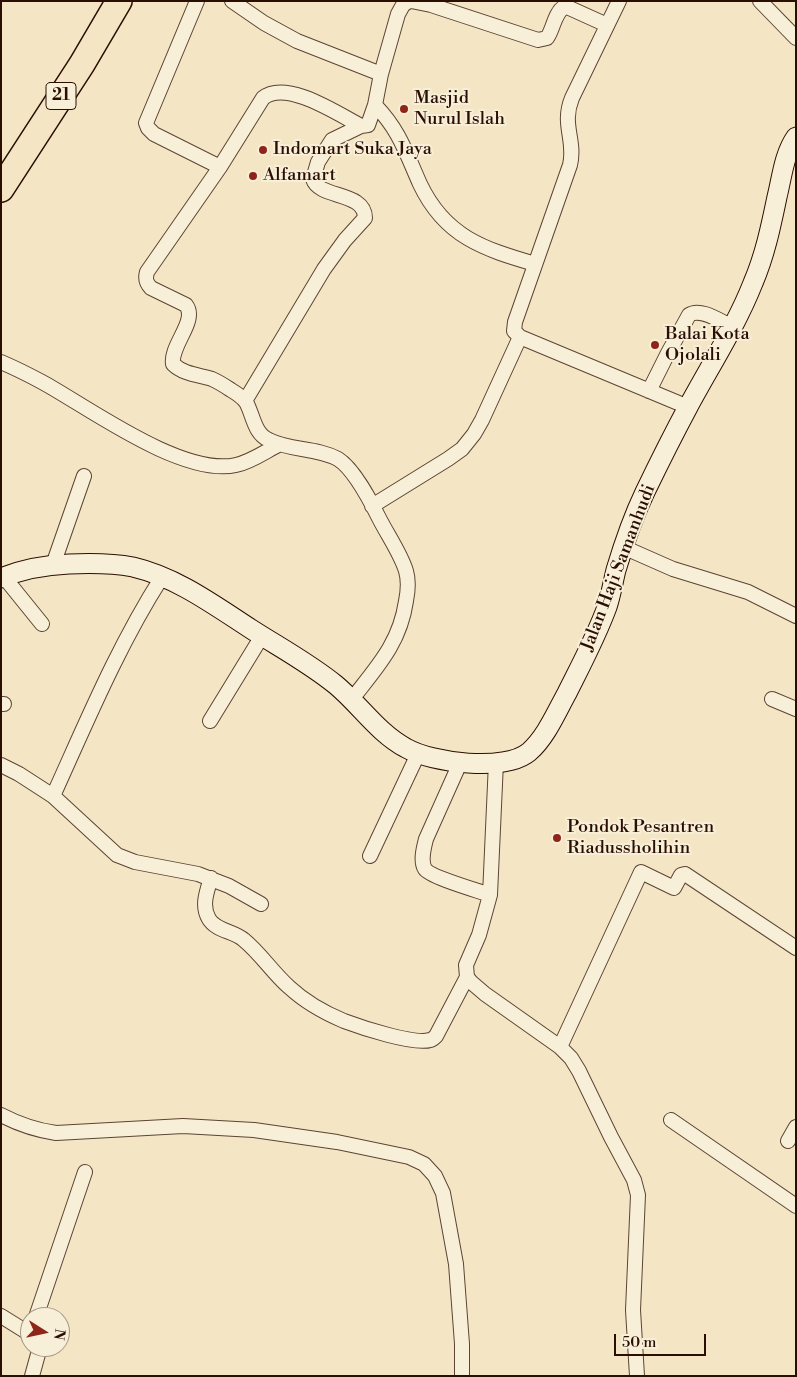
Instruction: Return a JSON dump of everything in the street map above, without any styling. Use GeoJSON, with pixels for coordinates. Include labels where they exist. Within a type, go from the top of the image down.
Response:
{"type":"FeatureCollection","features":[{"type":"Feature","properties":{"kind":"highway","name":"21"},"geometry":{"type":"LineString","coordinates":[[1,190],[82,64],[119,1]]}},
{"type":"Feature","properties":{"kind":"street"},"geometry":{"type":"LineString","coordinates":[[197,1],[146,123],[154,134],[220,167]]}},
{"type":"Feature","properties":{"kind":"street"},"geometry":{"type":"LineString","coordinates":[[232,1],[264,24],[297,41],[381,74]]}},
{"type":"Feature","properties":{"kind":"street"},"geometry":{"type":"LineString","coordinates":[[619,1],[567,112],[571,158],[514,326],[515,333],[520,338],[688,408]]}},
{"type":"Feature","properties":{"kind":"street"},"geometry":{"type":"LineString","coordinates":[[760,1],[796,38]]}},
{"type":"Feature","properties":{"kind":"street"},"geometry":{"type":"LineString","coordinates":[[245,402],[324,270],[345,240],[365,218],[365,213],[360,205],[317,186],[313,179],[318,162],[332,140],[361,126],[368,125],[375,105],[381,74],[398,14],[406,2],[431,5],[538,40],[547,38],[558,13],[564,6],[607,25]]}},
{"type":"Feature","properties":{"kind":"street"},"geometry":{"type":"LineString","coordinates":[[352,699],[382,659],[399,632],[408,591],[408,578],[404,566],[372,506],[346,466],[338,460],[314,450],[268,440],[261,435],[245,402],[222,384],[178,368],[173,364],[174,354],[190,317],[189,309],[186,305],[151,288],[146,281],[147,272],[220,167],[263,98],[272,93],[284,92],[300,95],[361,126]]}},
{"type":"Feature","properties":{"kind":"street"},"geometry":{"type":"LineString","coordinates":[[375,105],[389,120],[402,141],[421,186],[447,223],[476,244],[493,252],[535,264]]}},
{"type":"Feature","properties":{"kind":"street","name":"Jalan Haji Samanhudi"},"geometry":{"type":"LineString","coordinates":[[2,577],[29,569],[53,565],[99,563],[133,567],[162,577],[200,596],[313,667],[352,699],[380,729],[407,749],[437,760],[460,763],[496,762],[525,755],[532,750],[552,720],[582,663],[608,604],[623,547],[646,491],[688,408],[733,327],[754,281],[764,252],[784,166],[795,137]]}},
{"type":"Feature","properties":{"kind":"street"},"geometry":{"type":"LineString","coordinates":[[649,391],[689,315],[698,312],[703,313],[733,327]]}},
{"type":"Feature","properties":{"kind":"street"},"geometry":{"type":"LineString","coordinates":[[372,506],[462,449],[482,420],[520,338]]}},
{"type":"Feature","properties":{"kind":"street"},"geometry":{"type":"LineString","coordinates":[[1,362],[42,382],[121,430],[177,456],[203,464],[236,465],[280,444]]}},
{"type":"Feature","properties":{"kind":"street"},"geometry":{"type":"LineString","coordinates":[[53,565],[84,476]]}},
{"type":"Feature","properties":{"kind":"street"},"geometry":{"type":"LineString","coordinates":[[623,547],[673,568],[748,592],[796,616]]}},
{"type":"Feature","properties":{"kind":"street"},"geometry":{"type":"LineString","coordinates":[[2,577],[42,624]]}},
{"type":"Feature","properties":{"kind":"street"},"geometry":{"type":"LineString","coordinates":[[53,796],[119,652],[162,577]]}},
{"type":"Feature","properties":{"kind":"street"},"geometry":{"type":"LineString","coordinates":[[210,721],[262,636]]}},
{"type":"Feature","properties":{"kind":"street"},"geometry":{"type":"LineString","coordinates":[[772,699],[796,709]]}},
{"type":"Feature","properties":{"kind":"street"},"geometry":{"type":"LineString","coordinates":[[370,856],[418,754]]}},
{"type":"Feature","properties":{"kind":"street"},"geometry":{"type":"LineString","coordinates":[[211,878],[205,908],[208,918],[212,923],[242,938],[290,988],[314,1005],[344,1020],[410,1040],[429,1041],[436,1036],[467,977],[466,965],[479,935],[490,895],[496,762]]}},
{"type":"Feature","properties":{"kind":"street"},"geometry":{"type":"LineString","coordinates":[[460,763],[426,838],[424,868],[441,878],[490,895]]}},
{"type":"Feature","properties":{"kind":"street"},"geometry":{"type":"LineString","coordinates":[[1,765],[53,796],[117,854],[135,862],[184,870],[211,878],[261,904]]}},
{"type":"Feature","properties":{"kind":"street"},"geometry":{"type":"LineString","coordinates":[[560,1046],[641,872],[674,888],[682,875],[685,874],[796,948]]}},
{"type":"Feature","properties":{"kind":"street"},"geometry":{"type":"LineString","coordinates":[[467,977],[485,994],[560,1046],[579,1071],[610,1137],[634,1180],[638,1195],[633,1310],[637,1376]]}},
{"type":"Feature","properties":{"kind":"street"},"geometry":{"type":"LineString","coordinates":[[1,1115],[18,1124],[36,1130],[56,1133],[183,1126],[254,1130],[337,1142],[409,1157],[424,1164],[435,1176],[443,1193],[456,1264],[462,1344],[462,1376]]}},
{"type":"Feature","properties":{"kind":"street"},"geometry":{"type":"LineString","coordinates":[[671,1120],[796,1206]]}},
{"type":"Feature","properties":{"kind":"street"},"geometry":{"type":"LineString","coordinates":[[788,1141],[796,1127]]}},
{"type":"Feature","properties":{"kind":"street"},"geometry":{"type":"LineString","coordinates":[[39,1307],[85,1172]]}},
{"type":"Feature","properties":{"kind":"street"},"geometry":{"type":"LineString","coordinates":[[1,1316],[20,1328]]}},
{"type":"Feature","properties":{"kind":"street"},"geometry":{"type":"LineString","coordinates":[[32,1376],[37,1357]]}},
{"type":"Feature","properties":{"kind":"place","name":"Masjid Nurul Islah"},"geometry":{"type":"Point","coordinates":[404,109]}},
{"type":"Feature","properties":{"kind":"place","name":"Indomart Suka Jaya"},"geometry":{"type":"Point","coordinates":[263,150]}},
{"type":"Feature","properties":{"kind":"place","name":"Alfamart"},"geometry":{"type":"Point","coordinates":[253,176]}},
{"type":"Feature","properties":{"kind":"place","name":"Balai Kota Ojolali"},"geometry":{"type":"Point","coordinates":[655,345]}},
{"type":"Feature","properties":{"kind":"place","name":"Pondok Pesantren Riadussholihin"},"geometry":{"type":"Point","coordinates":[557,838]}}]}
